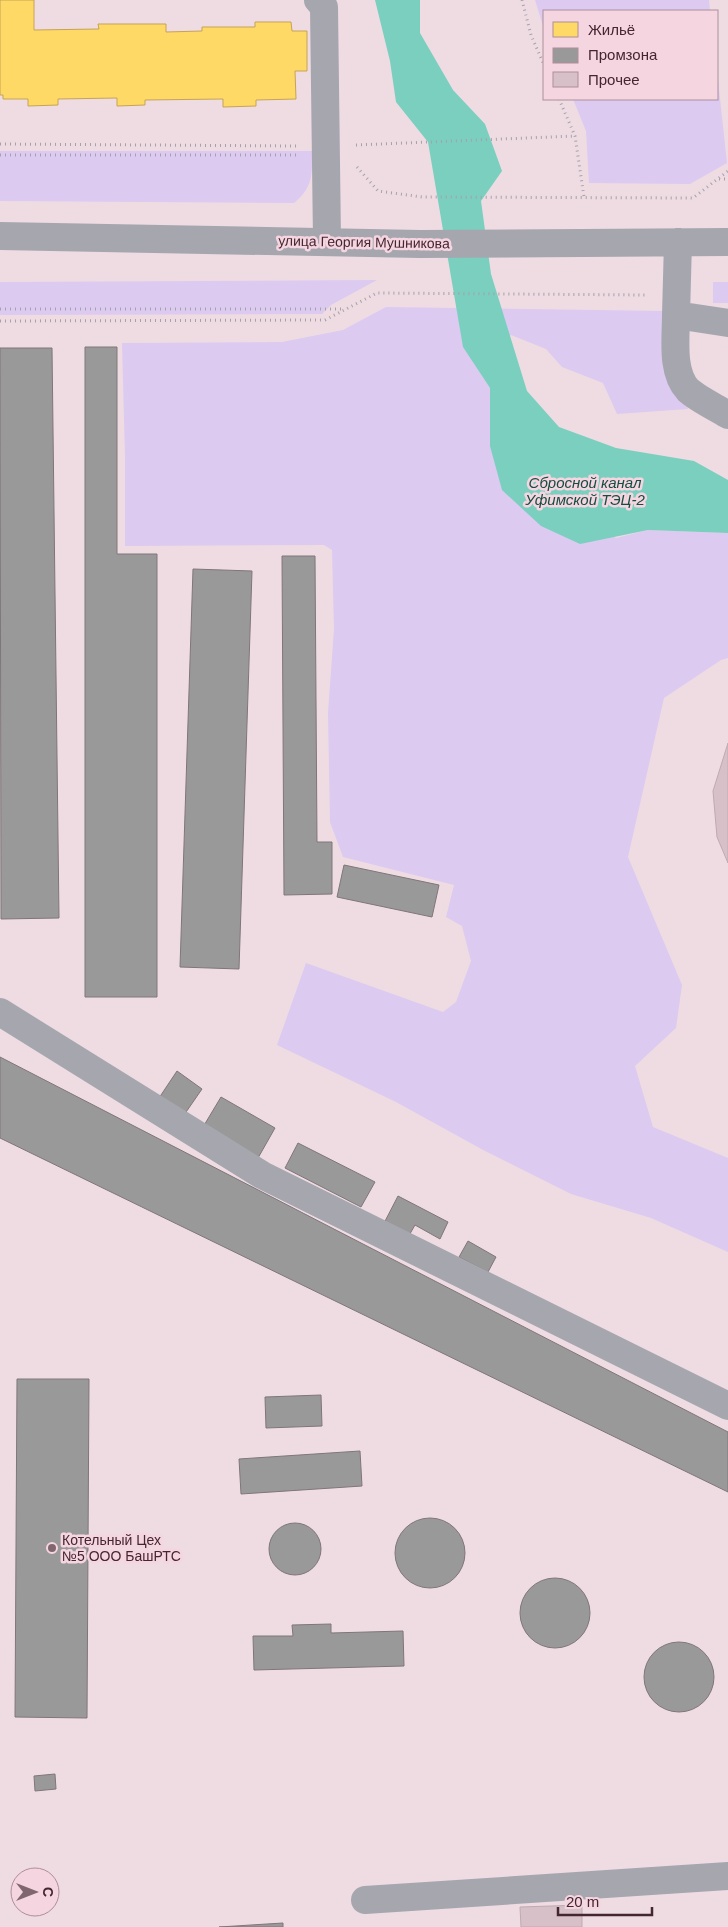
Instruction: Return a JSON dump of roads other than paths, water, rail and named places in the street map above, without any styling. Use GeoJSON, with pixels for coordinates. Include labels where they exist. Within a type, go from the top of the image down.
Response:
{"type":"FeatureCollection","features":[{"type":"Feature","properties":{"kind":"street"},"geometry":{"type":"LineString","coordinates":[[318,0],[324,7],[328,241]]}},
{"type":"Feature","properties":{"kind":"street","name":"улица Георгия Мушникова"},"geometry":{"type":"LineString","coordinates":[[0,236],[420,244],[728,242]]}},
{"type":"Feature","properties":{"kind":"street"},"geometry":{"type":"LineString","coordinates":[[678,242],[677,368],[681,380],[689,391],[728,415]]}},
{"type":"Feature","properties":{"kind":"street"},"geometry":{"type":"LineString","coordinates":[[676,305],[728,323]]}},
{"type":"Feature","properties":{"kind":"street"},"geometry":{"type":"LineString","coordinates":[[0,1012],[262,1175],[728,1406]]}},
{"type":"Feature","properties":{"kind":"street"},"geometry":{"type":"LineString","coordinates":[[365,1900],[728,1876]]}},
{"type":"Feature","properties":{"kind":"water","name":"Сбросной канал Уфимской ТЭЦ-2"},"geometry":{"type":"Polygon","coordinates":[[[375,0],[420,0],[420,33],[453,90],[485,124],[502,171],[481,201],[491,274],[527,391],[559,427],[616,448],[694,461],[728,480],[728,533],[648,530],[580,544],[541,526],[502,490],[490,446],[490,388],[463,347],[428,142],[396,102],[390,61],[375,0]]]}},
{"type":"Feature","properties":{"kind":"place","name":"Котельный Цех №5 ООО БашРТС"},"geometry":{"type":"Point","coordinates":[52,1548]}}]}
